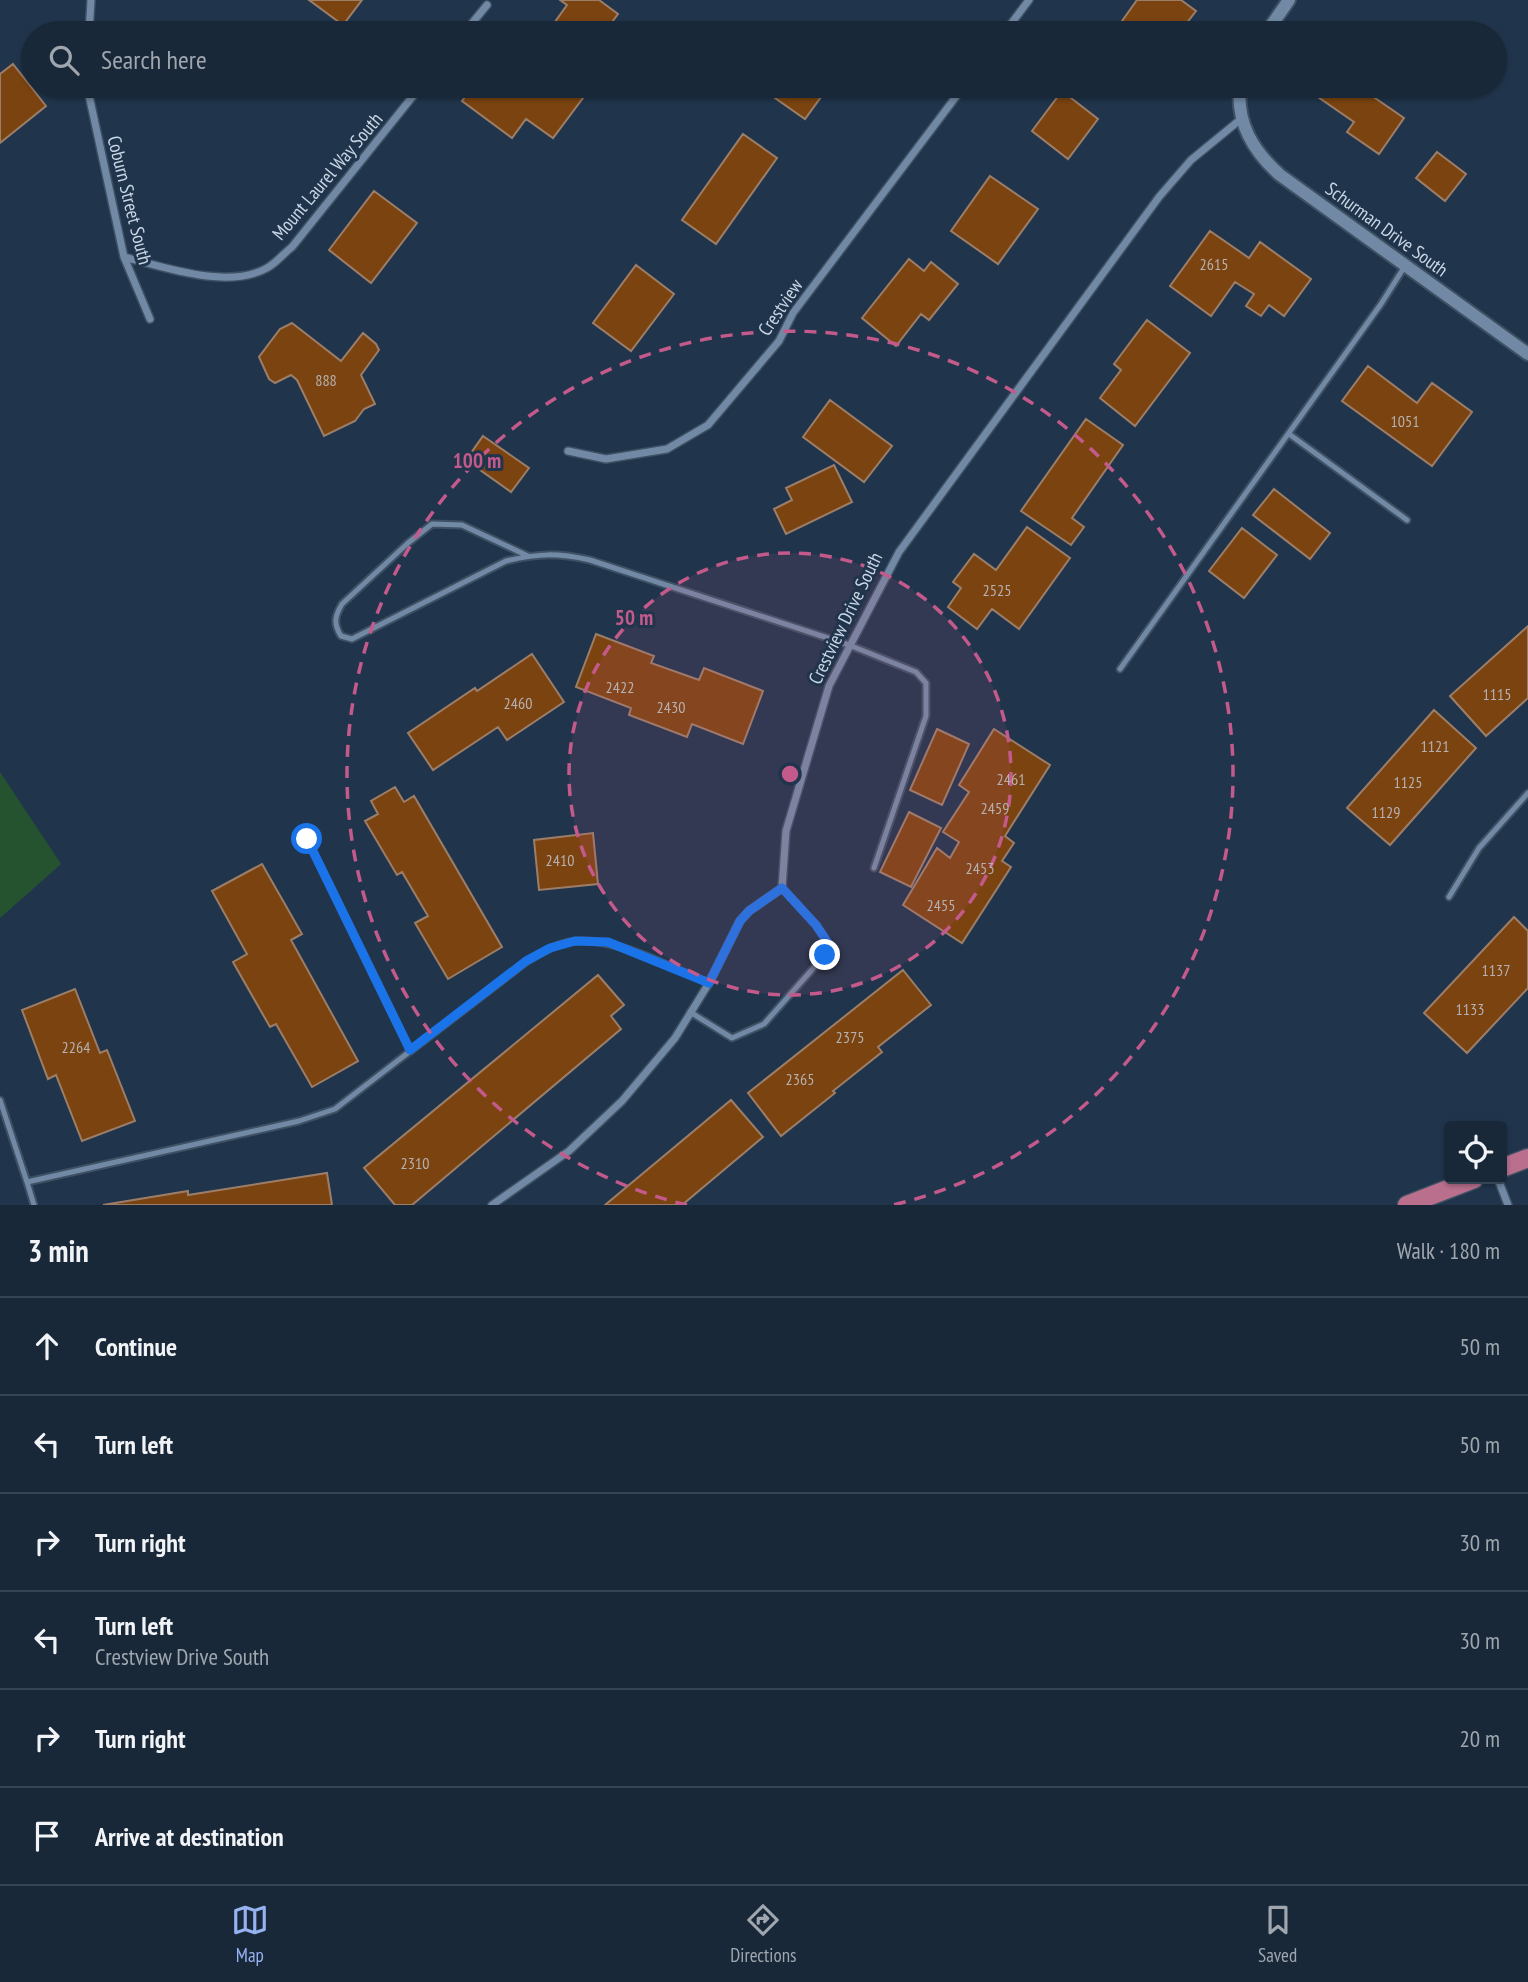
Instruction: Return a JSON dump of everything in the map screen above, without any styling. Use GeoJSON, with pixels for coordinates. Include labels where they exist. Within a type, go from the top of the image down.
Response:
{"type":"FeatureCollection","features":[{"type":"Feature","properties":{"kind":"main road"},"geometry":{"type":"LineString","coordinates":[[1507,1166],[1528,1158]]}},
{"type":"Feature","properties":{"kind":"main road"},"geometry":{"type":"LineString","coordinates":[[1407,1205],[1461,1184]]}},
{"type":"Feature","properties":{"kind":"street"},"geometry":{"type":"LineString","coordinates":[[90,21],[91,0]]}},
{"type":"Feature","properties":{"kind":"street"},"geometry":{"type":"LineString","coordinates":[[1012,21],[1028,0]]}},
{"type":"Feature","properties":{"kind":"street"},"geometry":{"type":"LineString","coordinates":[[1274,21],[1289,0]]}},
{"type":"Feature","properties":{"kind":"street"},"geometry":{"type":"LineString","coordinates":[[474,21],[487,5]]}},
{"type":"Feature","properties":{"kind":"street","name":"Coburn Street South"},"geometry":{"type":"LineString","coordinates":[[90,98],[124,257],[150,320]]}},
{"type":"Feature","properties":{"kind":"street","name":"Mount Laurel Way South"},"geometry":{"type":"LineString","coordinates":[[124,257],[198,275],[233,277],[266,268],[292,247],[411,98]]}},
{"type":"Feature","properties":{"kind":"street","name":"Crestview"},"geometry":{"type":"LineString","coordinates":[[568,451],[606,459],[667,449],[708,425],[779,341],[793,313],[955,98]]}},
{"type":"Feature","properties":{"kind":"street"},"geometry":{"type":"LineString","coordinates":[[1240,98],[1241,119]]}},
{"type":"Feature","properties":{"kind":"street","name":"Schurman Drive South"},"geometry":{"type":"LineString","coordinates":[[1241,119],[1248,138],[1261,158],[1528,355]]}},
{"type":"Feature","properties":{"kind":"street","name":"Crestview Drive South"},"geometry":{"type":"LineString","coordinates":[[782,888],[786,831],[829,687],[899,552],[1151,208],[1191,160],[1241,119]]}},
{"type":"Feature","properties":{"kind":"street"},"geometry":{"type":"LineString","coordinates":[[492,1205],[569,1151],[622,1101],[674,1038],[709,983],[740,921],[749,911],[782,888]]}},
{"type":"Feature","properties":{"kind":"street"},"geometry":{"type":"LineString","coordinates":[[1500,1184],[1508,1205]]}},
{"type":"Feature","properties":{"kind":"lane"},"geometry":{"type":"LineString","coordinates":[[1120,669],[1381,304],[1405,265]]}},
{"type":"Feature","properties":{"kind":"lane"},"geometry":{"type":"LineString","coordinates":[[1289,434],[1407,520]]}},
{"type":"Feature","properties":{"kind":"lane"},"geometry":{"type":"LineString","coordinates":[[528,556],[462,524],[432,524],[342,604],[336,614],[335,626],[341,636],[352,639],[506,561],[560,553],[590,560],[849,645],[916,672],[926,683],[926,716],[874,868]]}},
{"type":"Feature","properties":{"kind":"lane"},"geometry":{"type":"LineString","coordinates":[[1449,897],[1479,848],[1528,793]]}},
{"type":"Feature","properties":{"kind":"lane"},"geometry":{"type":"LineString","coordinates":[[307,839],[410,1050]]}},
{"type":"Feature","properties":{"kind":"lane"},"geometry":{"type":"LineString","coordinates":[[691,1012],[732,1038],[764,1024],[825,955],[828,943],[816,925],[782,888]]}},
{"type":"Feature","properties":{"kind":"lane"},"geometry":{"type":"LineString","coordinates":[[27,1182],[318,1116],[342,1104],[526,961],[550,948],[575,941],[608,942],[709,983]]}},
{"type":"Feature","properties":{"kind":"lane"},"geometry":{"type":"LineString","coordinates":[[0,1100],[34,1205]]}},
{"type":"Feature","properties":{"kind":"green space"},"geometry":{"type":"Polygon","coordinates":[[[0,772],[61,864],[0,918],[0,772]]]}},
{"type":"Feature","properties":{"kind":"building"},"geometry":{"type":"Polygon","coordinates":[[[309,0],[362,0],[346,21],[338,21],[309,0]]]}},
{"type":"Feature","properties":{"kind":"building"},"geometry":{"type":"Polygon","coordinates":[[[560,0],[599,0],[618,14],[613,21],[556,21],[567,5],[560,0]]]}},
{"type":"Feature","properties":{"kind":"building"},"geometry":{"type":"Polygon","coordinates":[[[1137,0],[1181,0],[1196,11],[1188,21],[1122,21],[1137,0]]]}},
{"type":"Feature","properties":{"kind":"building"},"geometry":{"type":"Polygon","coordinates":[[[13,64],[21,74],[21,98],[40,98],[46,106],[0,143],[0,74],[13,64]]]}},
{"type":"Feature","properties":{"kind":"building"},"geometry":{"type":"Polygon","coordinates":[[[464,98],[583,98],[553,138],[526,119],[512,138],[462,101],[464,98]]]}},
{"type":"Feature","properties":{"kind":"building"},"geometry":{"type":"Polygon","coordinates":[[[775,98],[820,98],[805,119],[775,98]]]}},
{"type":"Feature","properties":{"kind":"building"},"geometry":{"type":"Polygon","coordinates":[[[1057,98],[1071,98],[1098,119],[1068,159],[1032,131],[1057,98]]]}},
{"type":"Feature","properties":{"kind":"building"},"geometry":{"type":"Polygon","coordinates":[[[1319,98],[1375,98],[1404,118],[1379,154],[1347,132],[1354,122],[1319,98]]]}},
{"type":"Feature","properties":{"kind":"building"},"geometry":{"type":"Polygon","coordinates":[[[743,134],[777,158],[716,244],[682,220],[743,134]]]}},
{"type":"Feature","properties":{"kind":"building"},"geometry":{"type":"Polygon","coordinates":[[[1437,152],[1466,174],[1445,201],[1416,178],[1437,152]]]}},
{"type":"Feature","properties":{"kind":"building"},"geometry":{"type":"Polygon","coordinates":[[[990,176],[1038,209],[998,264],[951,231],[990,176]]]}},
{"type":"Feature","properties":{"kind":"building"},"geometry":{"type":"Polygon","coordinates":[[[374,191],[417,223],[371,283],[329,250],[374,191]]]}},
{"type":"Feature","properties":{"kind":"building"},"geometry":{"type":"Polygon","coordinates":[[[1210,231],[1249,258],[1260,242],[1311,279],[1284,316],[1269,305],[1261,316],[1246,306],[1254,294],[1235,282],[1211,316],[1170,286],[1210,231]]]}},
{"type":"Feature","properties":{"kind":"building"},"geometry":{"type":"Polygon","coordinates":[[[909,259],[924,271],[931,262],[958,284],[929,320],[921,314],[896,346],[862,318],[909,259]]]}},
{"type":"Feature","properties":{"kind":"building"},"geometry":{"type":"Polygon","coordinates":[[[636,265],[674,294],[631,351],[593,323],[636,265]]]}},
{"type":"Feature","properties":{"kind":"building"},"geometry":{"type":"Polygon","coordinates":[[[1147,320],[1190,353],[1135,426],[1100,398],[1121,370],[1114,364],[1147,320]]]}},
{"type":"Feature","properties":{"kind":"building"},"geometry":{"type":"Polygon","coordinates":[[[292,323],[341,361],[363,333],[379,350],[361,375],[375,404],[364,409],[355,421],[324,436],[297,380],[291,375],[275,383],[269,379],[259,357],[280,329],[292,323]]]}},
{"type":"Feature","properties":{"kind":"building"},"geometry":{"type":"Polygon","coordinates":[[[1368,366],[1417,403],[1432,383],[1472,412],[1432,466],[1342,401],[1368,366]]]}},
{"type":"Feature","properties":{"kind":"building"},"geometry":{"type":"Polygon","coordinates":[[[830,400],[892,446],[864,482],[803,437],[830,400]]]}},
{"type":"Feature","properties":{"kind":"building"},"geometry":{"type":"Polygon","coordinates":[[[1086,419],[1123,445],[1072,518],[1084,527],[1071,545],[1021,511],[1086,419]]]}},
{"type":"Feature","properties":{"kind":"building"},"geometry":{"type":"Polygon","coordinates":[[[483,436],[529,468],[511,492],[466,460],[483,436]]]}},
{"type":"Feature","properties":{"kind":"building"},"geometry":{"type":"Polygon","coordinates":[[[834,465],[852,502],[786,534],[774,509],[792,500],[786,488],[834,465]]]}},
{"type":"Feature","properties":{"kind":"building"},"geometry":{"type":"Polygon","coordinates":[[[1274,489],[1330,533],[1310,559],[1253,515],[1274,489]]]}},
{"type":"Feature","properties":{"kind":"building"},"geometry":{"type":"Polygon","coordinates":[[[1027,527],[1070,558],[1019,629],[992,609],[977,629],[948,607],[961,588],[953,582],[974,554],[996,570],[1027,527]]]}},
{"type":"Feature","properties":{"kind":"building"},"geometry":{"type":"Polygon","coordinates":[[[1242,528],[1277,555],[1244,598],[1209,571],[1242,528]]]}},
{"type":"Feature","properties":{"kind":"building"},"geometry":{"type":"Polygon","coordinates":[[[1528,626],[1528,698],[1486,736],[1450,696],[1528,626]]]}},
{"type":"Feature","properties":{"kind":"building"},"geometry":{"type":"Polygon","coordinates":[[[596,634],[654,656],[651,663],[699,680],[704,668],[763,691],[743,744],[692,724],[687,737],[629,715],[631,708],[576,687],[596,634]]]}},
{"type":"Feature","properties":{"kind":"building"},"geometry":{"type":"Polygon","coordinates":[[[532,654],[564,702],[507,740],[498,727],[433,770],[408,733],[532,654]]]}},
{"type":"Feature","properties":{"kind":"building"},"geometry":{"type":"Polygon","coordinates":[[[1434,710],[1476,748],[1390,845],[1347,808],[1434,710]]]}},
{"type":"Feature","properties":{"kind":"building"},"geometry":{"type":"Polygon","coordinates":[[[937,729],[969,744],[942,805],[910,790],[937,729]]]}},
{"type":"Feature","properties":{"kind":"building"},"geometry":{"type":"Polygon","coordinates":[[[994,729],[1050,765],[1005,836],[1014,843],[1002,861],[1011,867],[962,943],[903,905],[937,848],[950,858],[959,842],[943,832],[969,792],[959,785],[994,729]]]}},
{"type":"Feature","properties":{"kind":"building"},"geometry":{"type":"Polygon","coordinates":[[[395,787],[404,802],[414,796],[502,947],[448,979],[415,923],[428,916],[402,872],[397,875],[365,821],[378,814],[371,801],[395,787]]]}},
{"type":"Feature","properties":{"kind":"building"},"geometry":{"type":"Polygon","coordinates":[[[909,812],[941,828],[911,887],[880,872],[909,812]]]}},
{"type":"Feature","properties":{"kind":"building"},"geometry":{"type":"Polygon","coordinates":[[[593,833],[598,884],[539,890],[534,840],[593,833]]]}},
{"type":"Feature","properties":{"kind":"building"},"geometry":{"type":"Polygon","coordinates":[[[262,864],[302,934],[291,940],[358,1061],[312,1087],[276,1024],[270,1027],[233,962],[247,954],[212,891],[262,864]]]}},
{"type":"Feature","properties":{"kind":"building"},"geometry":{"type":"Polygon","coordinates":[[[1514,917],[1528,931],[1528,988],[1467,1053],[1424,1013],[1514,917]]]}},
{"type":"Feature","properties":{"kind":"building"},"geometry":{"type":"Polygon","coordinates":[[[903,970],[931,1005],[878,1047],[882,1052],[781,1136],[748,1093],[903,970]]]}},
{"type":"Feature","properties":{"kind":"building"},"geometry":{"type":"Polygon","coordinates":[[[598,975],[624,1005],[611,1016],[621,1029],[412,1205],[395,1205],[364,1168],[598,975]]]}},
{"type":"Feature","properties":{"kind":"building"},"geometry":{"type":"Polygon","coordinates":[[[75,989],[100,1053],[107,1050],[135,1121],[82,1141],[56,1075],[48,1079],[22,1010],[75,989]]]}},
{"type":"Feature","properties":{"kind":"building"},"geometry":{"type":"Polygon","coordinates":[[[731,1100],[763,1137],[682,1205],[605,1205],[731,1100]]]}},
{"type":"Feature","properties":{"kind":"building"},"geometry":{"type":"Polygon","coordinates":[[[327,1173],[332,1205],[103,1205],[188,1191],[188,1195],[327,1173]]]}},
{"type":"Feature","properties":{"kind":"route"},"geometry":{"type":"LineString","coordinates":[[307,839],[410,1050],[526,961],[550,948],[575,941],[608,942],[709,983],[740,921],[749,911],[782,888],[816,925],[828,943],[825,955]]}}]}
